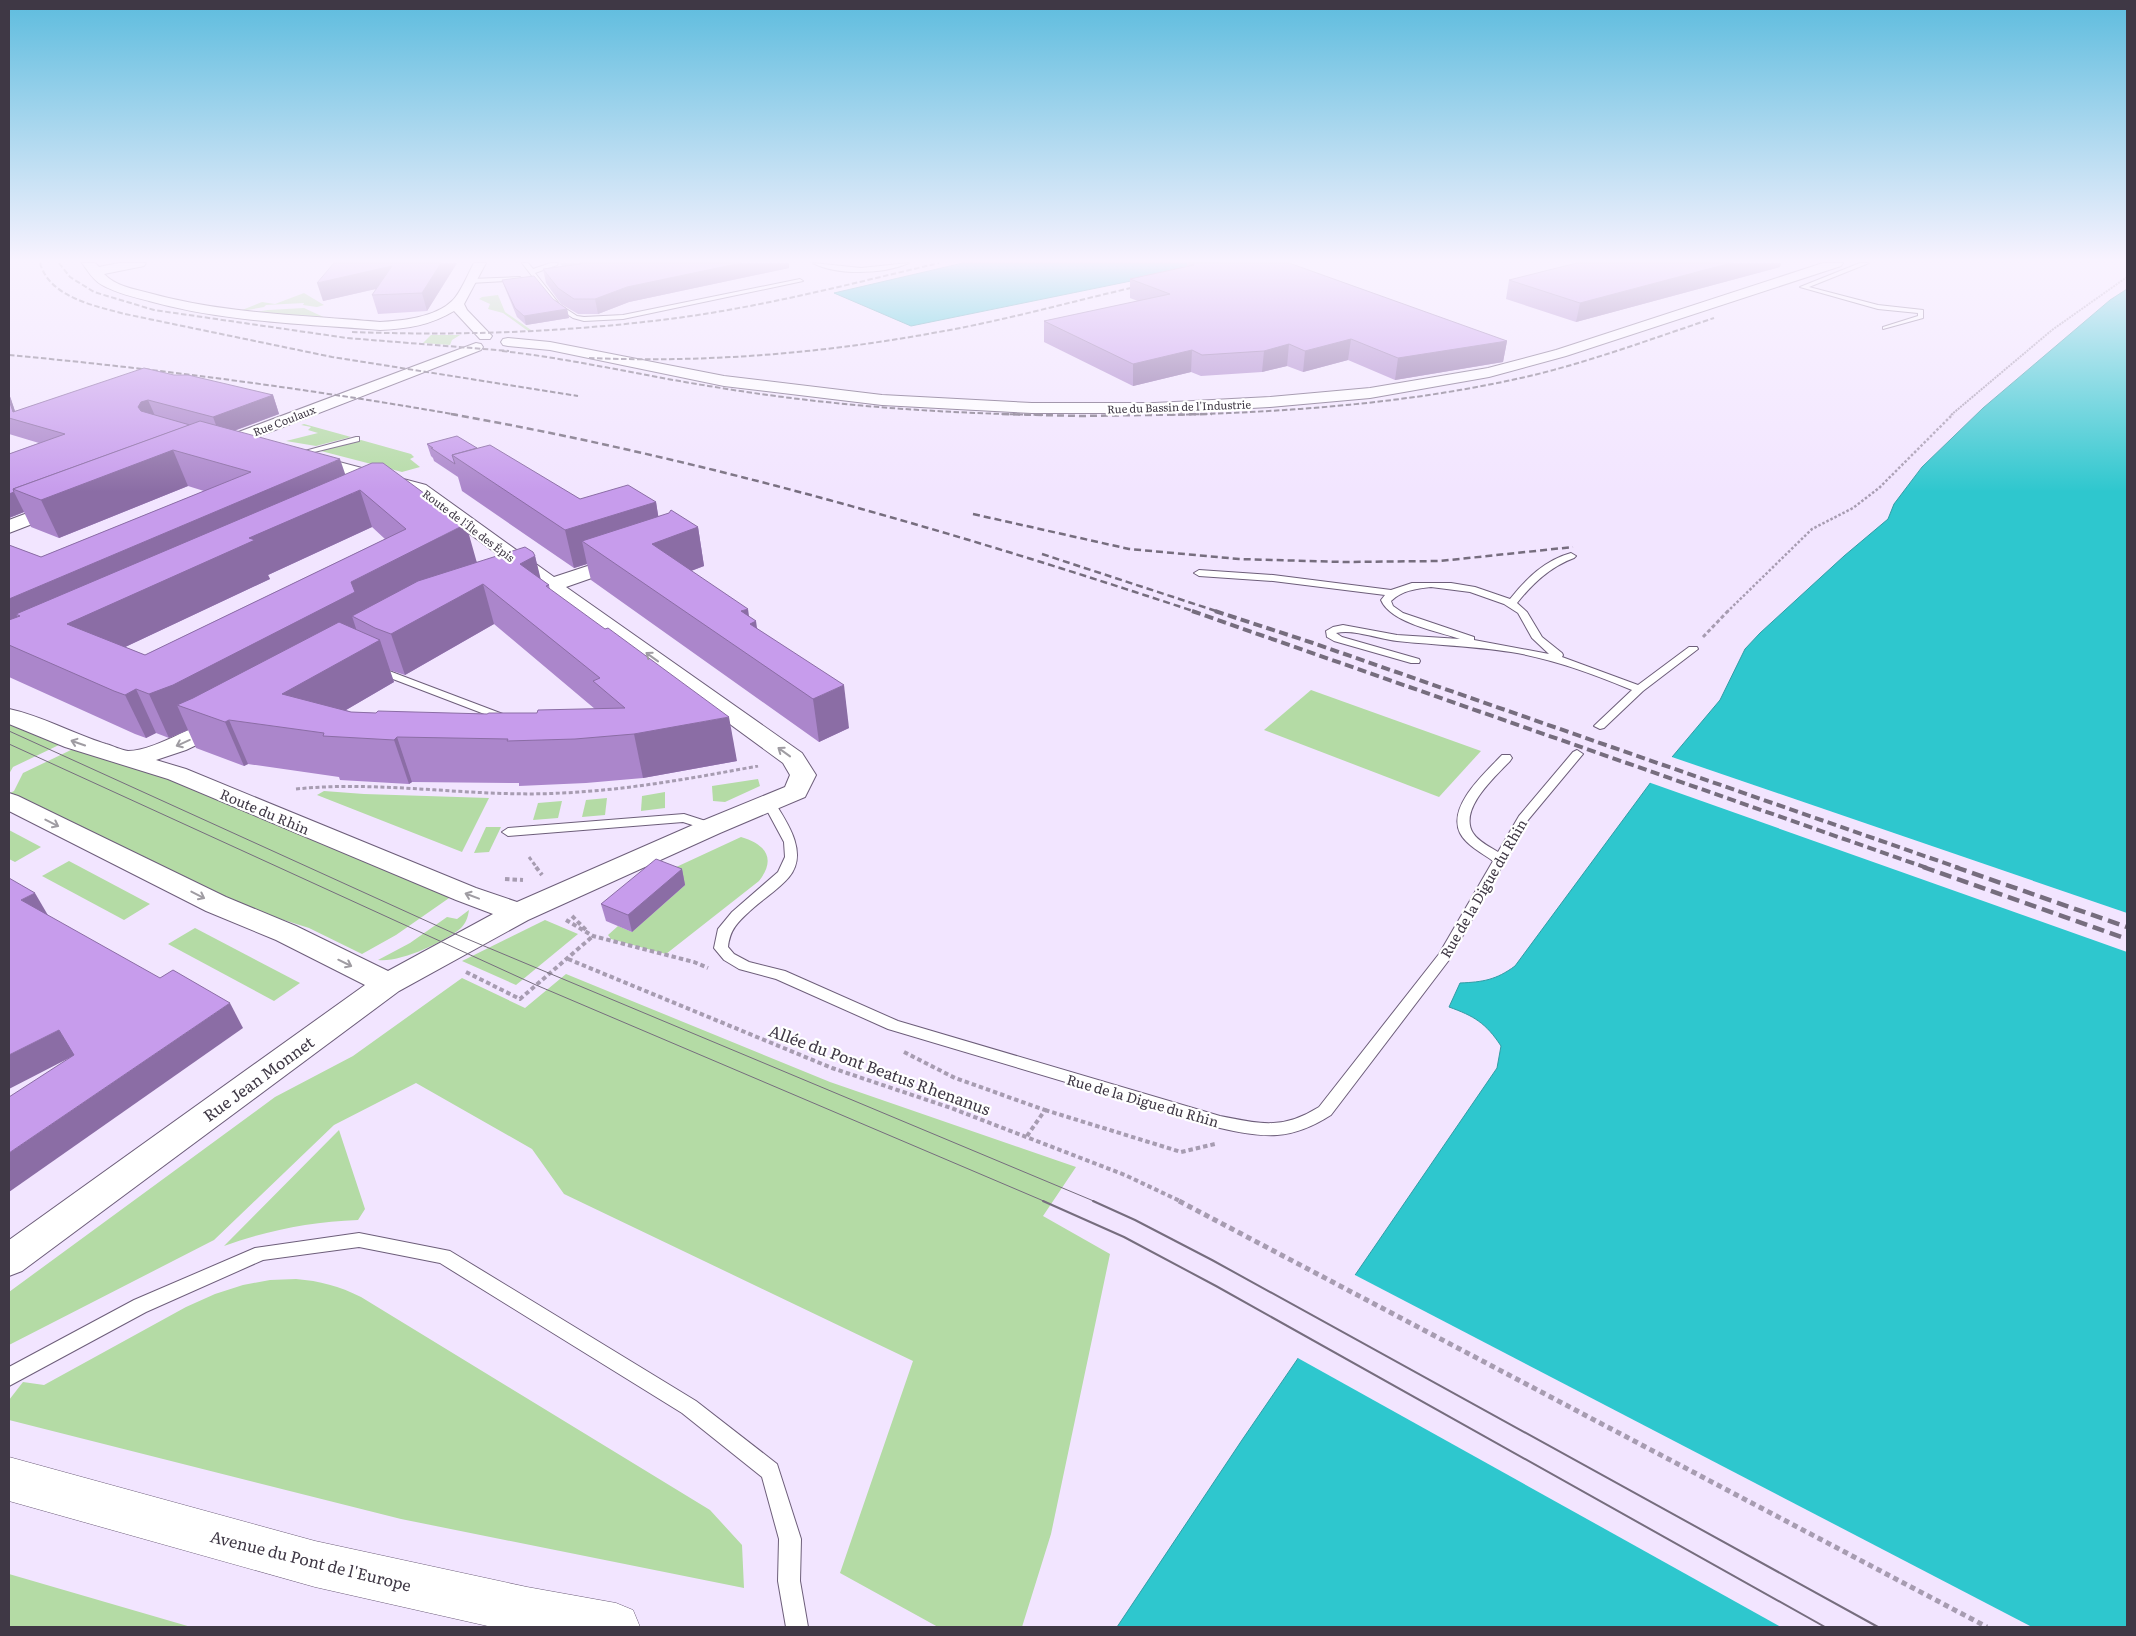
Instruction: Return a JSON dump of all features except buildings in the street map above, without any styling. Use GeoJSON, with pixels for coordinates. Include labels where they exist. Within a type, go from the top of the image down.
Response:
{"type":"FeatureCollection","features":[{"type":"Feature","properties":{"kind":"main road","name":"Avenue du Pont de l'Europe"},"geometry":{"type":"LineString","coordinates":[[9,1479],[315,1564],[527,1611],[616,1627]]}},
{"type":"Feature","properties":{"kind":"street","name":"Rue du Bassin de l'Industrie"},"geometry":{"type":"LineString","coordinates":[[480,341],[496,346],[508,342],[550,346],[733,382],[829,395],[882,400],[1032,408],[1156,408],[1243,404],[1370,393],[1489,372],[1603,339]]}},
{"type":"Feature","properties":{"kind":"street","name":"Rue Coulaux"},"geometry":{"type":"LineString","coordinates":[[195,455],[480,341]]}},
{"type":"Feature","properties":{"kind":"street","name":"Route de l'Île des Épis"},"geometry":{"type":"LineString","coordinates":[[203,438],[272,449],[420,489],[510,567],[552,584],[793,758]]}},
{"type":"Feature","properties":{"kind":"street"},"geometry":{"type":"LineString","coordinates":[[369,496],[398,483]]}},
{"type":"Feature","properties":{"kind":"street"},"geometry":{"type":"LineString","coordinates":[[9,527],[74,502]]}},
{"type":"Feature","properties":{"kind":"street"},"geometry":{"type":"LineString","coordinates":[[552,584],[641,554]]}},
{"type":"Feature","properties":{"kind":"street"},"geometry":{"type":"LineString","coordinates":[[124,759],[154,755],[173,748],[202,735],[244,712]]}},
{"type":"Feature","properties":{"kind":"street","name":"Route du Rhin"},"geometry":{"type":"LineString","coordinates":[[9,716],[28,725],[124,759],[177,774],[466,894],[518,913]]}},
{"type":"Feature","properties":{"kind":"street","name":"Rue Jean Monnet"},"geometry":{"type":"LineString","coordinates":[[9,1260],[388,984],[518,913],[711,827],[796,792],[803,775],[793,758]]}},
{"type":"Feature","properties":{"kind":"street"},"geometry":{"type":"LineString","coordinates":[[9,801],[216,904],[286,934],[388,984]]}},
{"type":"Feature","properties":{"kind":"lane"},"geometry":{"type":"LineString","coordinates":[[294,455],[356,438]]}},
{"type":"Feature","properties":{"kind":"lane"},"geometry":{"type":"LineString","coordinates":[[1512,603],[1523,588],[1545,568],[1556,561],[1571,556]]}},
{"type":"Feature","properties":{"kind":"lane"},"geometry":{"type":"LineString","coordinates":[[1199,573],[1272,578],[1390,593],[1405,587],[1424,585],[1460,587],[1489,594],[1512,603],[1527,617],[1532,631],[1541,644],[1564,660]]}},
{"type":"Feature","properties":{"kind":"lane"},"geometry":{"type":"LineString","coordinates":[[1390,593],[1386,600],[1389,607],[1399,615],[1491,645],[1564,660],[1639,689]]}},
{"type":"Feature","properties":{"kind":"lane"},"geometry":{"type":"LineString","coordinates":[[1415,661],[1338,639],[1331,634],[1331,631],[1344,628],[1383,636],[1491,645]]}},
{"type":"Feature","properties":{"kind":"lane"},"geometry":{"type":"LineString","coordinates":[[1600,726],[1639,689],[1693,648]]}},
{"type":"Feature","properties":{"kind":"lane"},"geometry":{"type":"LineString","coordinates":[[363,661],[384,673],[510,720]]}},
{"type":"Feature","properties":{"kind":"lane","name":"Rue de la Digue du Rhin"},"geometry":{"type":"LineString","coordinates":[[769,803],[790,842],[792,857],[784,874],[737,915],[723,932],[721,948],[729,957],[744,966],[780,975],[893,1025],[1220,1122],[1264,1132],[1291,1129],[1310,1122],[1325,1111],[1444,958],[1523,819],[1577,754]]}},
{"type":"Feature","properties":{"kind":"lane"},"geometry":{"type":"LineString","coordinates":[[1500,860],[1466,834],[1462,816],[1469,800],[1506,758]]}},
{"type":"Feature","properties":{"kind":"lane"},"geometry":{"type":"LineString","coordinates":[[508,832],[684,818],[711,827]]}},
{"type":"Feature","properties":{"kind":"lane"},"geometry":{"type":"LineString","coordinates":[[9,1377],[140,1306],[261,1253],[359,1240],[444,1256],[689,1407],[770,1471],[790,1539],[789,1581],[797,1627]]}},
{"type":"Feature","properties":{"kind":"path"},"geometry":{"type":"LineString","coordinates":[[1693,648],[1751,587],[1812,529],[1822,521],[1858,505],[1872,494],[1934,431],[2041,339]]}},
{"type":"Feature","properties":{"kind":"path"},"geometry":{"type":"LineString","coordinates":[[296,789],[327,786],[562,794],[680,782],[793,758]]}},
{"type":"Feature","properties":{"kind":"path"},"geometry":{"type":"LineString","coordinates":[[462,970],[520,998],[593,936],[559,916]]}},
{"type":"Feature","properties":{"kind":"path","name":"Allée du Pont Beatus Rhenanus"},"geometry":{"type":"LineString","coordinates":[[568,959],[832,1068],[1027,1136],[1158,1190],[1987,1627]]}},
{"type":"Feature","properties":{"kind":"path"},"geometry":{"type":"LineString","coordinates":[[932,1070],[967,1084],[1045,1110],[1181,1152]]}},
{"type":"Feature","properties":{"kind":"path"},"geometry":{"type":"LineString","coordinates":[[1027,1136],[1045,1110]]}},
{"type":"Feature","properties":{"kind":"shaded area"},"geometry":{"type":"Polygon","coordinates":[[[427,339],[453,339],[450,345],[423,343],[427,339]]]}},
{"type":"Feature","properties":{"kind":"shaded area"},"geometry":{"type":"Polygon","coordinates":[[[2064,339],[2127,339],[2127,1627],[1117,1627],[1242,1440],[1497,1068],[1501,1046],[1490,1031],[1479,1021],[1449,1007],[1460,983],[1489,979],[1515,966],[1651,782],[1720,700],[1745,649],[1844,556],[1888,519],[1894,504],[1922,467],[1983,408],[2064,339]]]}},
{"type":"Feature","properties":{"kind":"shaded area"},"geometry":{"type":"Polygon","coordinates":[[[304,424],[351,437],[316,446],[286,441],[318,433],[308,430],[311,427],[301,425],[304,424]]]}},
{"type":"Feature","properties":{"kind":"shaded area"},"geometry":{"type":"Polygon","coordinates":[[[361,440],[411,454],[414,457],[410,459],[420,467],[402,472],[321,451],[361,440]]]}},
{"type":"Feature","properties":{"kind":"shaded area"},"geometry":{"type":"Polygon","coordinates":[[[1311,690],[1481,751],[1439,797],[1264,730],[1311,690]]]}},
{"type":"Feature","properties":{"kind":"shaded area"},"geometry":{"type":"Polygon","coordinates":[[[9,724],[61,744],[13,767],[9,774],[9,724]]]}},
{"type":"Feature","properties":{"kind":"shaded area"},"geometry":{"type":"Polygon","coordinates":[[[73,749],[166,778],[452,896],[396,935],[362,954],[309,928],[227,902],[10,793],[14,791],[23,773],[73,749]]]}},
{"type":"Feature","properties":{"kind":"shaded area"},"geometry":{"type":"Polygon","coordinates":[[[758,779],[760,786],[725,802],[713,801],[712,786],[758,779]]]}},
{"type":"Feature","properties":{"kind":"shaded area"},"geometry":{"type":"Polygon","coordinates":[[[324,791],[489,798],[462,852],[317,795],[324,791]]]}},
{"type":"Feature","properties":{"kind":"shaded area"},"geometry":{"type":"Polygon","coordinates":[[[665,792],[665,808],[641,811],[642,796],[665,792]]]}},
{"type":"Feature","properties":{"kind":"shaded area"},"geometry":{"type":"Polygon","coordinates":[[[607,798],[605,815],[582,817],[586,800],[607,798]]]}},
{"type":"Feature","properties":{"kind":"shaded area"},"geometry":{"type":"Polygon","coordinates":[[[562,801],[558,818],[533,820],[538,803],[562,801]]]}},
{"type":"Feature","properties":{"kind":"shaded area"},"geometry":{"type":"Polygon","coordinates":[[[486,827],[501,827],[489,852],[474,853],[486,827]]]}},
{"type":"Feature","properties":{"kind":"shaded area"},"geometry":{"type":"Polygon","coordinates":[[[9,830],[41,847],[15,862],[9,859],[9,830]]]}},
{"type":"Feature","properties":{"kind":"shaded area"},"geometry":{"type":"Polygon","coordinates":[[[741,837],[756,844],[766,853],[767,865],[759,881],[666,954],[611,939],[608,935],[618,926],[632,932],[685,885],[659,875],[741,837]]]}},
{"type":"Feature","properties":{"kind":"shaded area"},"geometry":{"type":"Polygon","coordinates":[[[69,861],[150,904],[124,920],[42,876],[69,861]]]}},
{"type":"Feature","properties":{"kind":"shaded area"},"geometry":{"type":"Polygon","coordinates":[[[469,910],[467,920],[454,934],[409,955],[378,960],[410,943],[447,917],[457,919],[469,910]]]}},
{"type":"Feature","properties":{"kind":"shaded area"},"geometry":{"type":"Polygon","coordinates":[[[545,920],[578,934],[516,985],[462,961],[545,920]]]}},
{"type":"Feature","properties":{"kind":"shaded area"},"geometry":{"type":"Polygon","coordinates":[[[195,928],[300,983],[274,1001],[168,944],[195,928]]]}},
{"type":"Feature","properties":{"kind":"shaded area"},"geometry":{"type":"Polygon","coordinates":[[[566,974],[830,1082],[1076,1167],[1043,1216],[1110,1254],[1051,1534],[1022,1627],[938,1627],[840,1573],[913,1361],[564,1194],[532,1149],[416,1083],[334,1125],[214,1240],[9,1345],[9,1292],[275,1097],[353,1056],[462,978],[525,1008],[566,974]]]}},
{"type":"Feature","properties":{"kind":"shaded area"},"geometry":{"type":"Polygon","coordinates":[[[339,1130],[365,1209],[358,1220],[290,1228],[257,1235],[224,1246],[339,1130]]]}},
{"type":"Feature","properties":{"kind":"shaded area"},"geometry":{"type":"Polygon","coordinates":[[[296,1279],[329,1285],[361,1297],[710,1510],[742,1545],[744,1588],[401,1519],[9,1420],[9,1400],[23,1382],[44,1385],[186,1307],[215,1294],[243,1285],[270,1280],[296,1279]]]}},
{"type":"Feature","properties":{"kind":"shaded area"},"geometry":{"type":"Polygon","coordinates":[[[9,1574],[191,1627],[9,1627],[9,1574]]]}},
{"type":"Feature","properties":{"kind":"pier"},"geometry":{"type":"Polygon","coordinates":[[[1669,756],[2127,913],[2127,952],[1648,782],[1669,756]]]}},
{"type":"Feature","properties":{"kind":"pier"},"geometry":{"type":"Polygon","coordinates":[[[1353,1274],[2032,1627],[1781,1627],[1296,1357],[1353,1274]]]}},
{"type":"Feature","properties":{"kind":"tram line"},"geometry":{"type":"LineString","coordinates":[[9,731],[453,933],[1096,1202]]}},
{"type":"Feature","properties":{"kind":"tram line"},"geometry":{"type":"LineString","coordinates":[[9,744],[536,985],[1046,1202]]}},
{"type":"Feature","properties":{"kind":"tram line"},"geometry":{"type":"LineString","coordinates":[[1043,1201],[1124,1237],[1216,1286],[1825,1627]]}},
{"type":"Feature","properties":{"kind":"tram line"},"geometry":{"type":"LineString","coordinates":[[1093,1201],[1135,1220],[1212,1260],[1878,1627]]}},
{"type":"Feature","properties":{"kind":"railway"},"geometry":{"type":"LineString","coordinates":[[247,339],[332,357],[578,396]]}},
{"type":"Feature","properties":{"kind":"railway"},"geometry":{"type":"LineString","coordinates":[[364,339],[509,351]]}},
{"type":"Feature","properties":{"kind":"railway"},"geometry":{"type":"LineString","coordinates":[[589,358],[679,359],[768,355],[897,339]]}},
{"type":"Feature","properties":{"kind":"railway"},"geometry":{"type":"LineString","coordinates":[[1183,414],[1307,408],[1444,393],[1534,375],[1579,363],[1650,339]]}},
{"type":"Feature","properties":{"kind":"railway"},"geometry":{"type":"LineString","coordinates":[[502,351],[556,358],[688,383],[796,399],[920,410],[1043,415]]}},
{"type":"Feature","properties":{"kind":"railway"},"geometry":{"type":"LineString","coordinates":[[9,355],[234,380],[458,415]]}},
{"type":"Feature","properties":{"kind":"railway"},"geometry":{"type":"LineString","coordinates":[[451,414],[546,432],[640,453],[827,499],[1012,553],[1196,612]]}},
{"type":"Feature","properties":{"kind":"railway"},"geometry":{"type":"LineString","coordinates":[[1002,414],[1080,416],[1183,414]]}},
{"type":"Feature","properties":{"kind":"railway"},"geometry":{"type":"LineString","coordinates":[[1170,415],[1183,414]]}},
{"type":"Feature","properties":{"kind":"railway"},"geometry":{"type":"LineString","coordinates":[[1183,414],[1212,414]]}},
{"type":"Feature","properties":{"kind":"railway"},"geometry":{"type":"LineString","coordinates":[[973,514],[1129,549],[1239,559],[1344,562],[1440,561],[1573,547]]}},
{"type":"Feature","properties":{"kind":"railway"},"geometry":{"type":"LineString","coordinates":[[1042,554],[1219,612]]}},
{"type":"Feature","properties":{"kind":"railway"},"geometry":{"type":"LineString","coordinates":[[1192,611],[1927,868]]}},
{"type":"Feature","properties":{"kind":"railway"},"geometry":{"type":"LineString","coordinates":[[1215,611],[1313,643],[1959,868]]}},
{"type":"Feature","properties":{"kind":"railway"},"geometry":{"type":"LineString","coordinates":[[1923,867],[2127,939]]}},
{"type":"Feature","properties":{"kind":"railway"},"geometry":{"type":"LineString","coordinates":[[1955,867],[2127,927]]}}]}
